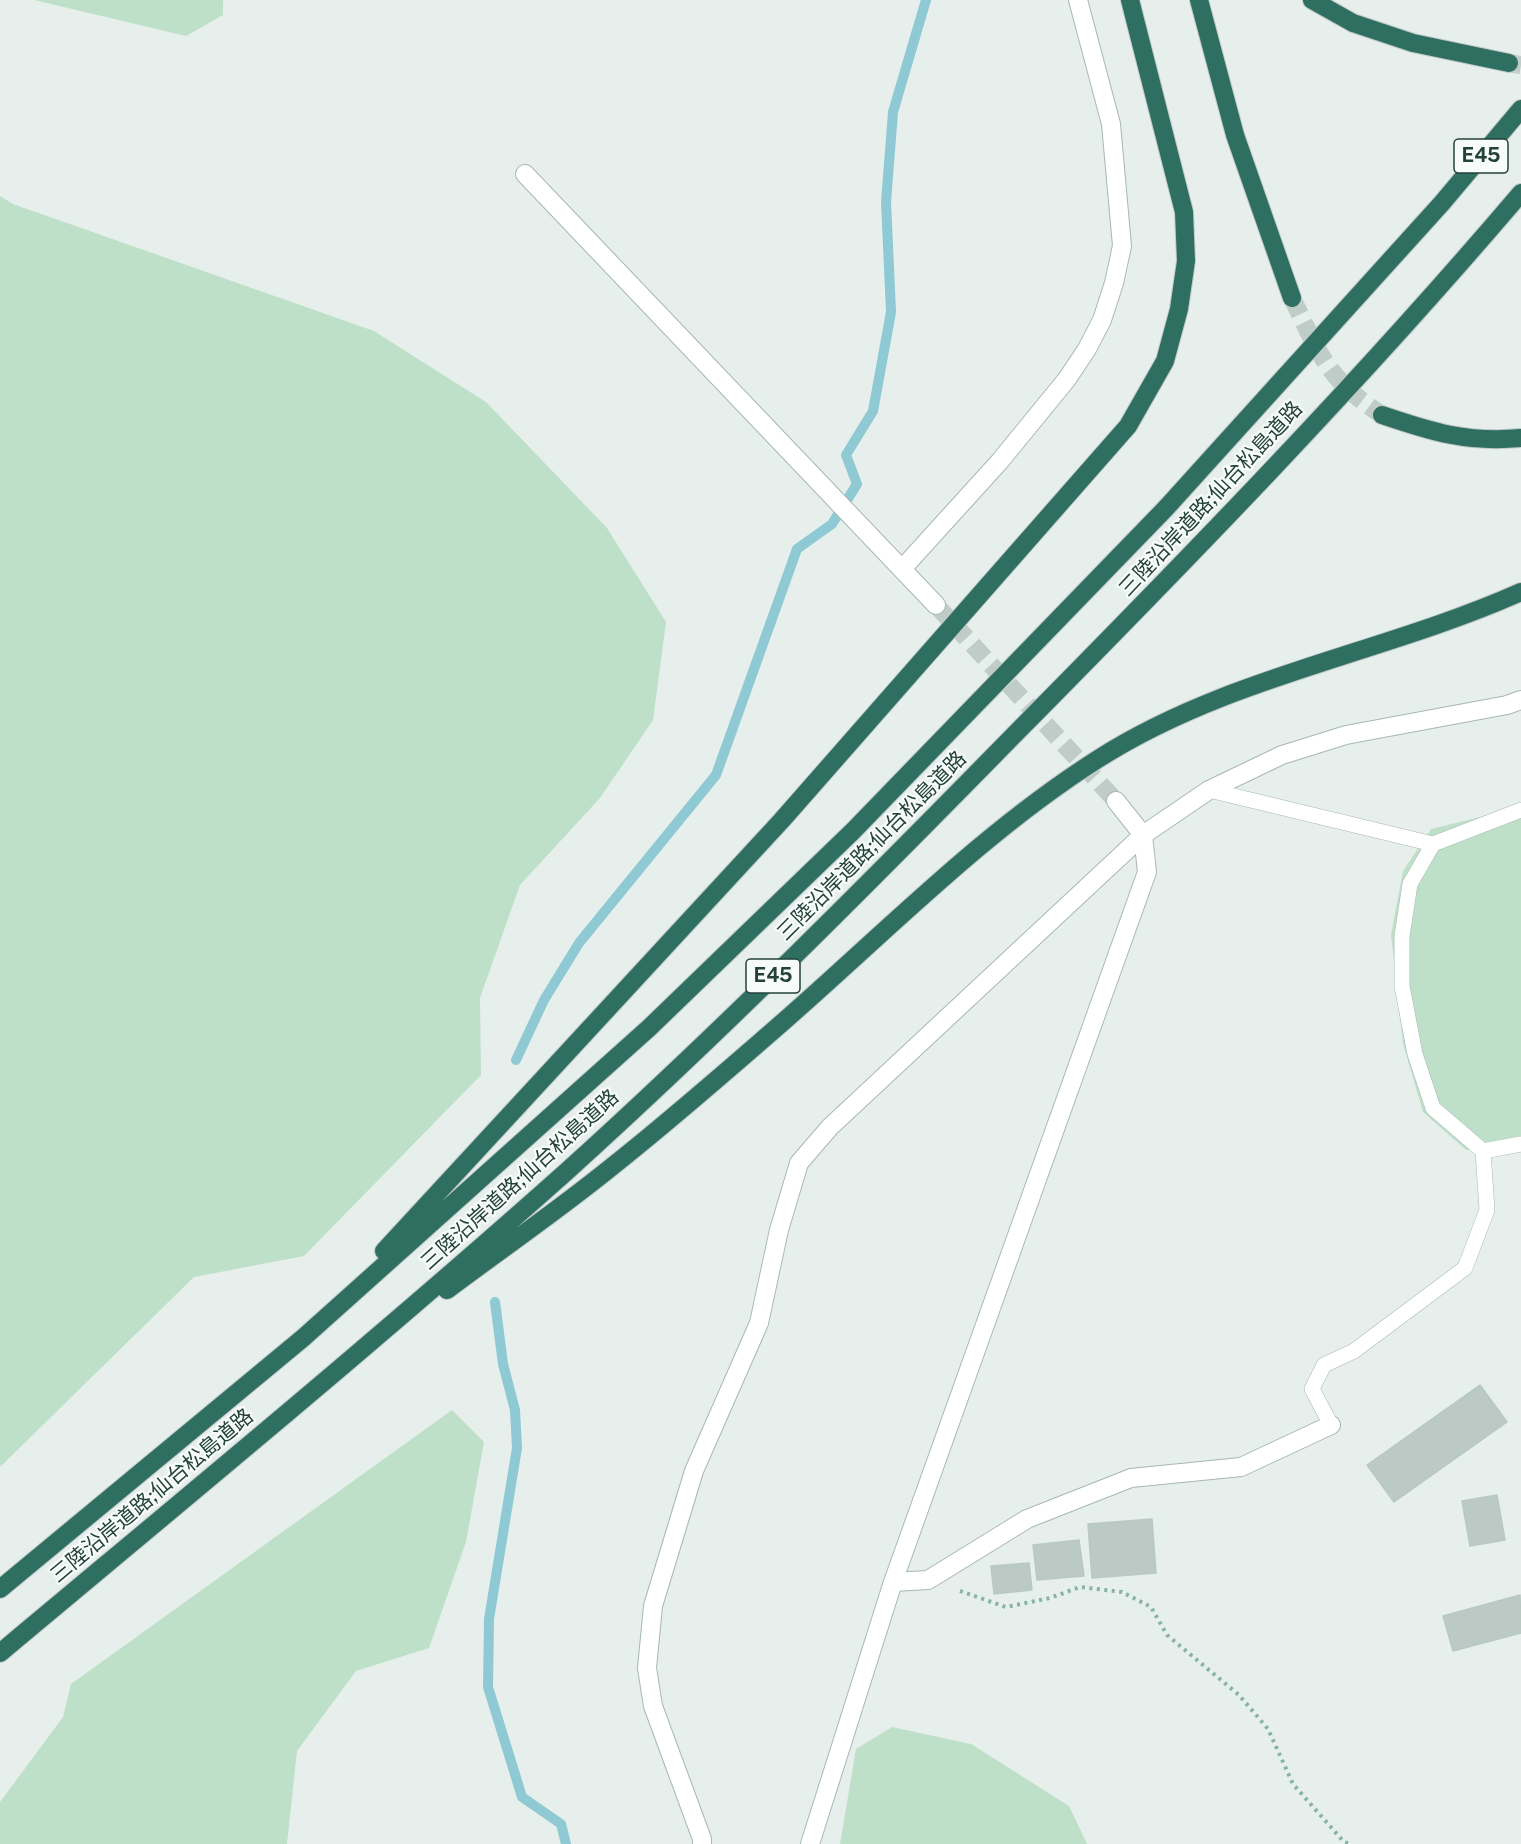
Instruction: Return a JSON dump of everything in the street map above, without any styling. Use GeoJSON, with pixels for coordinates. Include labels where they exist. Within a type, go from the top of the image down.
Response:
{"type":"FeatureCollection","features":[{"type":"Feature","properties":{"kind":"highway"},"geometry":{"type":"LineString","coordinates":[[303,1338],[541,1084],[774,828],[1128,426],[1165,361],[1179,309],[1186,261],[1184,212],[1130,0]]}},
{"type":"Feature","properties":{"kind":"highway"},"geometry":{"type":"LineString","coordinates":[[1199,0],[1235,135],[1292,298]]}},
{"type":"Feature","properties":{"kind":"highway"},"geometry":{"type":"LineString","coordinates":[[1312,0],[1353,23],[1413,43],[1509,63]]}},
{"type":"Feature","properties":{"kind":"highway","name":"三陸沿岸道路;仙台松島道路"},"geometry":{"type":"LineString","coordinates":[[0,1589],[303,1338],[649,1028],[854,831],[1166,508],[1442,203],[1521,109]]}},
{"type":"Feature","properties":{"kind":"highway","name":"三陸沿岸道路;仙台松島道路"},"geometry":{"type":"LineString","coordinates":[[0,1653],[343,1366],[568,1170],[720,1027],[891,861],[1195,552],[1521,193]]}},
{"type":"Feature","properties":{"kind":"highway"},"geometry":{"type":"LineString","coordinates":[[1382,415],[1446,435],[1486,441],[1521,438]]}},
{"type":"Feature","properties":{"kind":"highway"},"geometry":{"type":"LineString","coordinates":[[343,1366],[614,1166],[783,1022],[1027,807],[1099,758],[1187,710],[1290,671],[1466,616],[1521,592]]}},
{"type":"Feature","properties":{"kind":"street"},"geometry":{"type":"LineString","coordinates":[[902,569],[1000,461],[1067,379],[1087,349],[1102,320],[1114,283],[1122,246],[1111,124],[1078,0]]}},
{"type":"Feature","properties":{"kind":"street"},"geometry":{"type":"LineString","coordinates":[[525,174],[936,605]]}},
{"type":"Feature","properties":{"kind":"street"},"geometry":{"type":"LineString","coordinates":[[702,1844],[682,1782],[653,1706],[647,1668],[652,1606],[694,1471],[759,1323],[779,1230],[799,1163],[830,1127],[1143,835],[1209,790],[1282,755],[1346,735],[1507,705],[1521,700]]}},
{"type":"Feature","properties":{"kind":"street"},"geometry":{"type":"LineString","coordinates":[[810,1844],[893,1582],[1147,872],[1143,835],[1116,801]]}},
{"type":"Feature","properties":{"kind":"street"},"geometry":{"type":"LineString","coordinates":[[893,1582],[928,1580],[1027,1519],[1131,1478],[1241,1467],[1330,1425]]}},
{"type":"Feature","properties":{"kind":"street"},"geometry":{"type":"LineString","coordinates":[[815,1844],[818,1823]]}},
{"type":"Feature","properties":{"kind":"lane"},"geometry":{"type":"LineString","coordinates":[[1209,790],[1433,844],[1521,810]]}},
{"type":"Feature","properties":{"kind":"lane"},"geometry":{"type":"LineString","coordinates":[[1330,1425],[1312,1389],[1324,1365],[1354,1351],[1465,1268],[1487,1210],[1483,1151],[1433,1108],[1415,1054],[1402,986],[1402,936],[1410,884],[1433,844]]}},
{"type":"Feature","properties":{"kind":"lane"},"geometry":{"type":"LineString","coordinates":[[1483,1151],[1521,1144]]}},
{"type":"Feature","properties":{"kind":"path"},"geometry":{"type":"LineString","coordinates":[[928,1580],[1006,1607],[1050,1598],[1080,1587],[1122,1592],[1151,1607],[1167,1635],[1239,1695],[1268,1729],[1293,1784],[1344,1842],[1351,1844]]}},
{"type":"Feature","properties":{"kind":"green space"},"geometry":{"type":"Polygon","coordinates":[[[34,0],[223,0],[223,15],[186,36],[34,0]]]}},
{"type":"Feature","properties":{"kind":"green space"},"geometry":{"type":"Polygon","coordinates":[[[0,196],[13,204],[374,331],[486,402],[607,528],[666,622],[653,720],[600,798],[520,885],[480,998],[481,1075],[304,1256],[194,1277],[0,1467],[0,196]]]}},
{"type":"Feature","properties":{"kind":"green space"},"geometry":{"type":"Polygon","coordinates":[[[1521,807],[1521,1148],[1466,1150],[1423,1112],[1403,1044],[1391,935],[1403,871],[1431,829],[1521,807]]]}},
{"type":"Feature","properties":{"kind":"green space"},"geometry":{"type":"Polygon","coordinates":[[[452,1410],[484,1442],[466,1542],[429,1648],[356,1671],[297,1751],[287,1844],[0,1844],[0,1802],[63,1717],[71,1684],[452,1410]]]}},
{"type":"Feature","properties":{"kind":"green space"},"geometry":{"type":"Polygon","coordinates":[[[892,1727],[971,1744],[1069,1806],[1087,1844],[840,1844],[856,1749],[892,1727]]]}},
{"type":"Feature","properties":{"kind":"building"},"geometry":{"type":"Polygon","coordinates":[[[1480,1385],[1507,1422],[1394,1502],[1367,1465],[1480,1385]]]}},
{"type":"Feature","properties":{"kind":"building"},"geometry":{"type":"Polygon","coordinates":[[[1497,1495],[1505,1540],[1470,1546],[1462,1501],[1497,1495]]]}},
{"type":"Feature","properties":{"kind":"building"},"geometry":{"type":"Polygon","coordinates":[[[1152,1519],[1156,1573],[1092,1578],[1088,1524],[1152,1519]]]}},
{"type":"Feature","properties":{"kind":"building"},"geometry":{"type":"Polygon","coordinates":[[[1079,1540],[1084,1576],[1037,1580],[1033,1545],[1079,1540]]]}},
{"type":"Feature","properties":{"kind":"building"},"geometry":{"type":"Polygon","coordinates":[[[1029,1563],[1032,1590],[994,1594],[991,1566],[1029,1563]]]}},
{"type":"Feature","properties":{"kind":"building"},"geometry":{"type":"Polygon","coordinates":[[[1520,1595],[1521,1633],[1453,1651],[1443,1616],[1520,1595]]]}},
{"type":"Feature","properties":{"kind":"waterway"},"geometry":{"type":"LineString","coordinates":[[516,1060],[544,1000],[579,943],[716,775],[797,549],[832,524],[857,484],[846,455],[873,411],[891,312],[886,202],[893,112],[926,0]]}},
{"type":"Feature","properties":{"kind":"waterway"},"geometry":{"type":"LineString","coordinates":[[495,1302],[503,1364],[515,1410],[517,1448],[489,1619],[488,1687],[522,1797],[561,1824],[566,1844]]}},
{"type":"Feature","properties":{"kind":"tunnel"},"geometry":{"type":"LineString","coordinates":[[1509,63],[1521,65]]}},
{"type":"Feature","properties":{"kind":"tunnel"},"geometry":{"type":"LineString","coordinates":[[1292,298],[1318,351],[1327,364],[1349,390],[1382,415]]}},
{"type":"Feature","properties":{"kind":"tunnel"},"geometry":{"type":"LineString","coordinates":[[936,605],[1116,801]]}}]}
